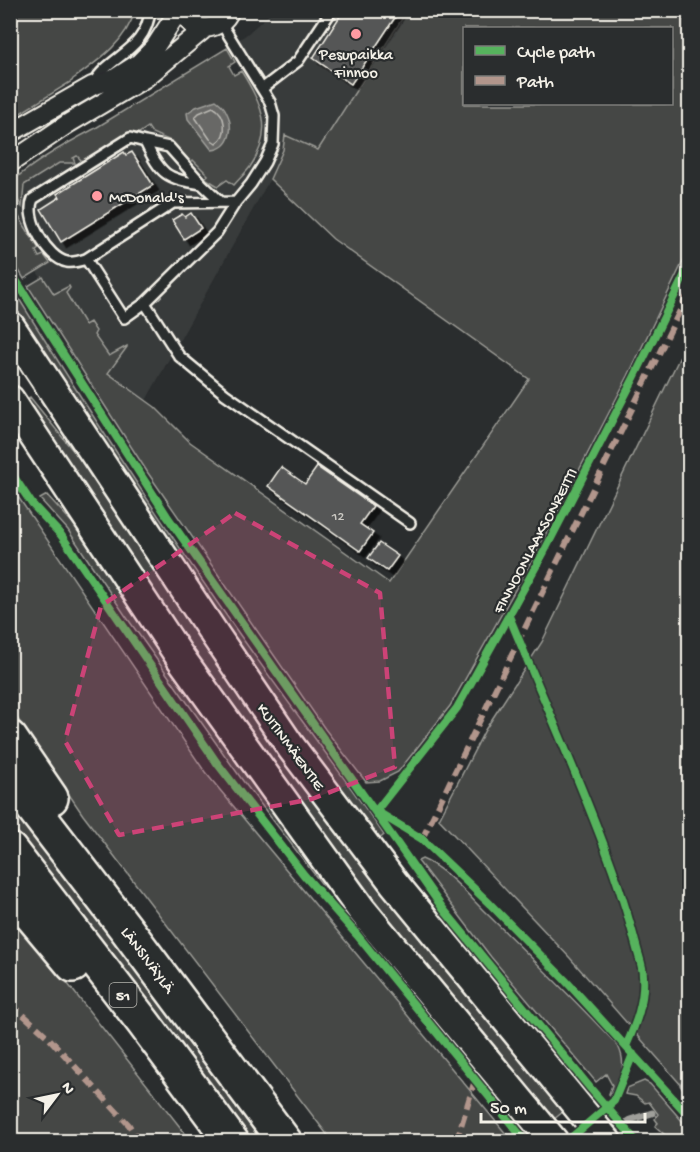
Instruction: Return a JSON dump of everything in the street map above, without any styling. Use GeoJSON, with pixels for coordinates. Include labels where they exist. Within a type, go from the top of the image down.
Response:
{"type":"FeatureCollection","features":[{"type":"Feature","properties":{"kind":"highway"},"geometry":{"type":"LineString","coordinates":[[10,738],[81,841],[141,919],[172,991]]}},
{"type":"Feature","properties":{"kind":"highway","name":"LÄNSIVÄYLÄ"},"geometry":{"type":"LineString","coordinates":[[10,778],[285,1142]]}},
{"type":"Feature","properties":{"kind":"highway","name":"51"},"geometry":{"type":"LineString","coordinates":[[10,850],[232,1142]]}},
{"type":"Feature","properties":{"kind":"highway"},"geometry":{"type":"LineString","coordinates":[[10,890],[129,1033],[208,1142]]}},
{"type":"Feature","properties":{"kind":"main road","name":"KUITINMÄENTIE"},"geometry":{"type":"LineString","coordinates":[[10,326],[214,635],[291,747],[394,883],[607,1142]]}},
{"type":"Feature","properties":{"kind":"main road"},"geometry":{"type":"LineString","coordinates":[[10,400],[180,657],[361,909],[549,1136]]}},
{"type":"Feature","properties":{"kind":"street"},"geometry":{"type":"LineString","coordinates":[[10,133],[92,86],[114,79],[145,58],[180,10],[189,22],[219,21]]}},
{"type":"Feature","properties":{"kind":"street"},"geometry":{"type":"LineString","coordinates":[[10,163],[60,128],[144,78],[219,21]]}},
{"type":"Feature","properties":{"kind":"lane"},"geometry":{"type":"LineString","coordinates":[[92,86],[98,74],[115,63],[138,40],[146,29],[150,10]]}},
{"type":"Feature","properties":{"kind":"lane"},"geometry":{"type":"LineString","coordinates":[[263,88],[298,61],[332,10]]}},
{"type":"Feature","properties":{"kind":"lane"},"geometry":{"type":"LineString","coordinates":[[86,259],[124,318],[145,303],[218,232],[236,202],[261,170],[273,144],[274,116],[263,88],[219,21]]}},
{"type":"Feature","properties":{"kind":"lane"},"geometry":{"type":"LineString","coordinates":[[221,202],[170,147],[130,138],[33,199],[31,205],[32,219],[51,253],[71,263],[86,259],[173,203],[236,202]]}},
{"type":"Feature","properties":{"kind":"lane"},"geometry":{"type":"LineString","coordinates":[[145,142],[152,156],[169,177],[176,181],[202,184]]}},
{"type":"Feature","properties":{"kind":"lane"},"geometry":{"type":"LineString","coordinates":[[145,303],[179,356],[225,394],[410,523]]}},
{"type":"Feature","properties":{"kind":"highlighted area"},"geometry":{"type":"Polygon","coordinates":[[[235,513],[380,593],[395,767],[312,799],[119,835],[65,741],[101,606],[235,513]]]}},
{"type":"Feature","properties":{"kind":"shaded area"},"geometry":{"type":"Polygon","coordinates":[[[11,10],[135,11],[118,42],[101,58],[72,81],[11,119],[11,10]]]}},
{"type":"Feature","properties":{"kind":"shaded area"},"geometry":{"type":"Polygon","coordinates":[[[273,11],[407,11],[318,151],[285,135],[283,150],[270,179],[135,420],[20,246],[16,222],[22,182],[147,101],[234,185],[239,178],[258,99],[227,48],[273,11]]]}},
{"type":"Feature","properties":{"kind":"shaded area"},"geometry":{"type":"Polygon","coordinates":[[[407,11],[689,11],[689,249],[628,376],[538,549],[450,706],[398,772],[380,781],[366,782],[325,729],[148,473],[28,286],[43,277],[54,294],[69,286],[66,293],[85,325],[90,322],[96,331],[94,335],[109,356],[127,346],[108,373],[155,407],[190,442],[389,583],[529,379],[333,239],[270,179],[283,150],[285,135],[318,150],[407,11]]]}},
{"type":"Feature","properties":{"kind":"shaded area"},"geometry":{"type":"Polygon","coordinates":[[[227,48],[235,62],[229,66],[234,75],[241,71],[255,95],[260,106],[264,129],[258,154],[234,185],[227,180],[218,186],[205,178],[208,175],[193,160],[190,163],[171,141],[152,133],[148,127],[139,133],[129,133],[83,162],[77,156],[73,158],[75,163],[59,163],[24,185],[22,207],[10,183],[30,167],[227,48]]]}},
{"type":"Feature","properties":{"kind":"shaded area"},"geometry":{"type":"Polygon","coordinates":[[[11,204],[39,249],[36,251],[39,257],[44,255],[50,263],[24,279],[11,257],[11,204]]]}},
{"type":"Feature","properties":{"kind":"shaded area"},"geometry":{"type":"Polygon","coordinates":[[[11,286],[177,544],[384,835],[378,840],[239,649],[107,453],[11,304],[11,286]]]}},
{"type":"Feature","properties":{"kind":"shaded area"},"geometry":{"type":"Polygon","coordinates":[[[689,338],[689,1094],[570,958],[439,819],[485,730],[542,642],[689,338]]]}},
{"type":"Feature","properties":{"kind":"shaded area"},"geometry":{"type":"Polygon","coordinates":[[[30,397],[79,458],[260,724],[564,1111],[553,1120],[415,952],[283,778],[133,563],[25,400],[30,397]]]}},
{"type":"Feature","properties":{"kind":"shaded area"},"geometry":{"type":"Polygon","coordinates":[[[10,485],[205,772],[512,1141],[332,1141],[83,815],[11,709],[10,485]]]}},
{"type":"Feature","properties":{"kind":"shaded area"},"geometry":{"type":"Polygon","coordinates":[[[47,495],[79,530],[329,883],[324,887],[243,781],[125,615],[68,530],[40,499],[47,495]]]}},
{"type":"Feature","properties":{"kind":"shaded area"},"geometry":{"type":"Polygon","coordinates":[[[11,803],[197,1049],[263,1141],[252,1141],[11,823],[11,803]]]}},
{"type":"Feature","properties":{"kind":"shaded area"},"geometry":{"type":"Polygon","coordinates":[[[422,859],[456,882],[618,1046],[621,1053],[622,1072],[610,1096],[612,1085],[606,1074],[596,1082],[491,957],[418,861],[422,859]]]}},
{"type":"Feature","properties":{"kind":"shaded area"},"geometry":{"type":"Polygon","coordinates":[[[10,914],[46,956],[191,1141],[11,1141],[10,914]]]}},
{"type":"Feature","properties":{"kind":"shaded area"},"geometry":{"type":"Polygon","coordinates":[[[644,1081],[650,1084],[689,1129],[689,1141],[660,1141],[666,1136],[655,1126],[658,1123],[655,1119],[658,1114],[649,1102],[645,1103],[636,1096],[625,1094],[627,1088],[644,1081]]]}},
{"type":"Feature","properties":{"kind":"water"},"geometry":{"type":"Polygon","coordinates":[[[216,100],[229,117],[230,129],[224,145],[212,150],[188,119],[187,113],[216,100]]]}},
{"type":"Feature","properties":{"kind":"building","name":"Pesupaikka Finnoo"},"geometry":{"type":"Polygon","coordinates":[[[344,10],[400,10],[351,84],[313,58],[344,10]]]}},
{"type":"Feature","properties":{"kind":"building","name":"McDonald's"},"geometry":{"type":"Polygon","coordinates":[[[124,152],[126,155],[132,152],[153,185],[61,242],[41,209],[60,197],[57,194],[124,152]]]}},
{"type":"Feature","properties":{"kind":"building"},"geometry":{"type":"Polygon","coordinates":[[[191,213],[201,228],[184,239],[172,220],[182,214],[185,217],[191,213]]]}},
{"type":"Feature","properties":{"kind":"building"},"geometry":{"type":"Polygon","coordinates":[[[281,467],[305,484],[317,467],[373,506],[360,524],[373,533],[360,551],[268,486],[281,467]]]}},
{"type":"Feature","properties":{"kind":"building"},"geometry":{"type":"Polygon","coordinates":[[[379,543],[398,556],[387,571],[368,558],[379,543]]]}},
{"type":"Feature","properties":{"kind":"waterway"},"geometry":{"type":"LineString","coordinates":[[683,1085],[690,1079]]}},
{"type":"Feature","properties":{"kind":"waterway"},"geometry":{"type":"LineString","coordinates":[[610,1133],[630,1120],[652,1113]]}},
{"type":"Feature","properties":{"kind":"marked path"},"geometry":{"type":"LineString","coordinates":[[422,839],[690,290]]}},
{"type":"Feature","properties":{"kind":"marked path"},"geometry":{"type":"LineString","coordinates":[[10,1003],[46,1035],[129,1125],[139,1142]]}},
{"type":"Feature","properties":{"kind":"marked path"},"geometry":{"type":"LineString","coordinates":[[456,1142],[475,1080]]}},
{"type":"Feature","properties":{"kind":"cycle path","name":"FINNOONLAAKSONREITTI"},"geometry":{"type":"LineString","coordinates":[[690,264],[544,552],[457,708],[376,811],[422,839],[490,904],[565,980],[690,1117]]}},
{"type":"Feature","properties":{"kind":"cycle path"},"geometry":{"type":"LineString","coordinates":[[10,271],[167,516],[444,910],[637,1142]]}},
{"type":"Feature","properties":{"kind":"cycle path"},"geometry":{"type":"LineString","coordinates":[[10,471],[32,504],[61,535],[217,763],[304,875],[357,935],[526,1142]]}},
{"type":"Feature","properties":{"kind":"cycle path","name":"FINNOONLAAKSONREITTI"},"geometry":{"type":"LineString","coordinates":[[509,616],[601,838],[623,899],[641,962],[643,973],[641,1003],[626,1046]]}},
{"type":"Feature","properties":{"kind":"cycle path"},"geometry":{"type":"LineString","coordinates":[[566,1142],[614,1101],[633,1054]]}},
{"type":"Feature","properties":{"kind":"place","name":"Pesupaikka Finnoo"},"geometry":{"type":"Point","coordinates":[356,34]}},
{"type":"Feature","properties":{"kind":"place","name":"McDonald's"},"geometry":{"type":"Point","coordinates":[97,196]}}]}
